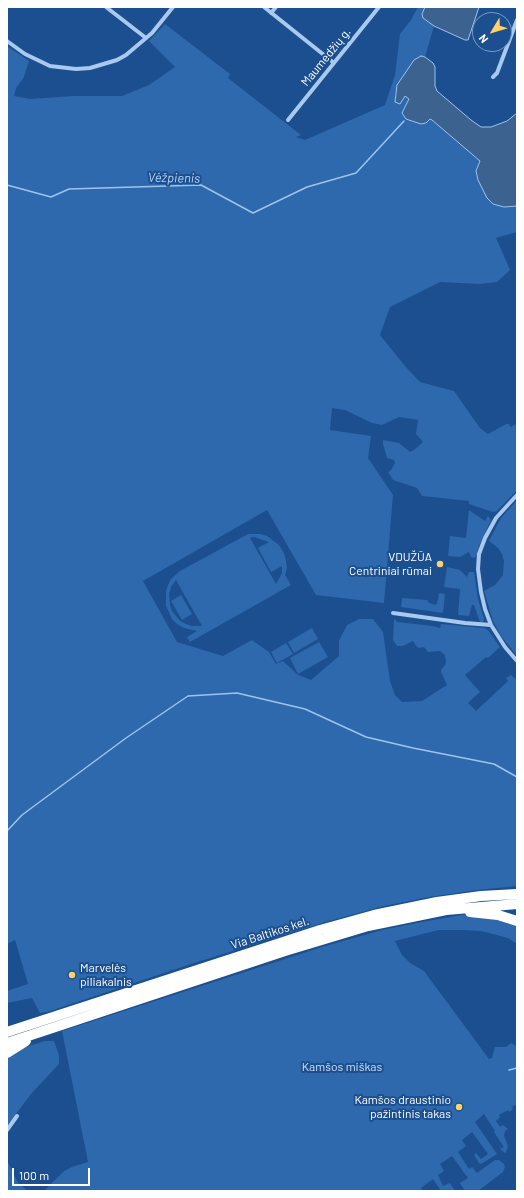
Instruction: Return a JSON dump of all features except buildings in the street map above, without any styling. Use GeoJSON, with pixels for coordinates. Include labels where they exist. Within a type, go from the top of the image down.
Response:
{"type":"FeatureCollection","features":[{"type":"Feature","properties":{"kind":"highway","name":"Via Baltikos kel."},"geometry":{"type":"LineString","coordinates":[[38,1027],[320,930],[374,915],[437,902],[481,896],[517,894]]}},
{"type":"Feature","properties":{"kind":"highway","name":"Via Baltikos kel."},"geometry":{"type":"LineString","coordinates":[[38,1027],[368,926],[446,910],[517,904]]}},
{"type":"Feature","properties":{"kind":"highway"},"geometry":{"type":"LineString","coordinates":[[446,910],[498,915],[517,921]]}},
{"type":"Feature","properties":{"kind":"highway"},"geometry":{"type":"LineString","coordinates":[[7,1032],[38,1027]]}},
{"type":"Feature","properties":{"kind":"highway"},"geometry":{"type":"LineString","coordinates":[[7,1043],[38,1027]]}},
{"type":"Feature","properties":{"kind":"highway"},"geometry":{"type":"LineString","coordinates":[[7,1053],[38,1027]]}},
{"type":"Feature","properties":{"kind":"street"},"geometry":{"type":"LineString","coordinates":[[106,7],[146,38]]}},
{"type":"Feature","properties":{"kind":"street"},"geometry":{"type":"LineString","coordinates":[[7,41],[24,54],[50,66],[76,69],[90,68],[117,60],[126,55],[146,38],[173,7]]}},
{"type":"Feature","properties":{"kind":"street"},"geometry":{"type":"LineString","coordinates":[[264,7],[334,63]]}},
{"type":"Feature","properties":{"kind":"street"},"geometry":{"type":"LineString","coordinates":[[271,13],[276,7]]}},
{"type":"Feature","properties":{"kind":"street","name":"Maumedžių g."},"geometry":{"type":"LineString","coordinates":[[288,120],[379,7]]}},
{"type":"Feature","properties":{"kind":"street"},"geometry":{"type":"LineString","coordinates":[[493,77],[497,73],[517,20]]}},
{"type":"Feature","properties":{"kind":"street"},"geometry":{"type":"LineString","coordinates":[[517,495],[496,518],[485,538],[479,554],[478,569],[479,586],[491,625],[505,647],[517,661]]}},
{"type":"Feature","properties":{"kind":"street"},"geometry":{"type":"LineString","coordinates":[[393,613],[491,625]]}},
{"type":"Feature","properties":{"kind":"street"},"geometry":{"type":"LineString","coordinates":[[7,1130],[17,1116]]}},
{"type":"Feature","properties":{"kind":"green space"},"geometry":{"type":"Polygon","coordinates":[[[418,7],[425,7],[422,14],[423,18],[434,26],[425,57],[421,56],[417,58],[397,85],[395,97],[405,96],[409,99],[402,113],[426,123],[432,119],[480,161],[476,171],[478,180],[504,207],[517,206],[517,232],[496,238],[510,270],[497,282],[480,284],[440,282],[390,307],[380,335],[420,382],[454,391],[480,428],[488,434],[506,424],[509,424],[511,427],[515,424],[517,429],[517,490],[497,511],[493,512],[469,504],[469,501],[422,496],[417,488],[393,480],[388,472],[395,463],[394,460],[387,458],[383,444],[383,440],[399,443],[410,452],[414,450],[423,442],[416,434],[418,420],[399,417],[382,425],[372,423],[345,410],[332,408],[330,430],[371,436],[368,458],[393,495],[384,603],[316,595],[267,510],[143,581],[177,642],[223,656],[252,640],[269,652],[276,664],[283,661],[298,675],[311,680],[339,656],[339,641],[347,625],[359,619],[373,619],[383,632],[390,681],[395,695],[402,702],[422,701],[447,685],[441,672],[446,662],[445,655],[440,651],[428,652],[424,647],[417,647],[413,641],[403,646],[397,646],[393,640],[395,619],[397,622],[440,628],[441,624],[484,628],[488,630],[500,647],[465,675],[480,692],[468,703],[476,711],[508,681],[506,678],[511,675],[517,680],[517,886],[429,897],[384,906],[329,921],[191,964],[47,1012],[40,1013],[32,998],[7,1003],[7,991],[28,984],[15,940],[7,944],[7,46],[29,61],[24,77],[16,88],[14,96],[30,99],[73,96],[122,96],[149,85],[175,67],[149,41],[165,24],[230,74],[228,78],[301,135],[296,137],[305,140],[385,105],[395,75],[400,34],[411,20],[418,7]]]}},
{"type":"Feature","properties":{"kind":"green space"},"geometry":{"type":"Polygon","coordinates":[[[517,500],[517,656],[501,636],[493,621],[484,591],[495,585],[503,575],[504,561],[502,554],[498,548],[489,541],[501,518],[517,500]]]}},
{"type":"Feature","properties":{"kind":"green space"},"geometry":{"type":"Polygon","coordinates":[[[469,510],[485,521],[488,516],[491,520],[479,546],[476,557],[471,557],[469,552],[460,557],[448,556],[450,536],[466,538],[469,510]]]}},
{"type":"Feature","properties":{"kind":"green space"},"geometry":{"type":"Polygon","coordinates":[[[248,534],[260,534],[267,536],[279,545],[284,553],[287,568],[285,575],[291,585],[190,642],[187,637],[197,631],[184,628],[177,624],[172,619],[166,606],[166,592],[168,585],[171,579],[180,571],[248,534]],[[254,537],[250,538],[276,584],[282,573],[282,566],[271,572],[258,548],[269,542],[254,537]],[[176,580],[171,587],[169,594],[172,611],[180,621],[186,624],[192,626],[202,626],[176,580]]]}},
{"type":"Feature","properties":{"kind":"green space"},"geometry":{"type":"Polygon","coordinates":[[[447,567],[460,570],[467,577],[469,572],[474,572],[478,599],[484,619],[483,622],[480,622],[474,605],[472,605],[469,616],[458,615],[460,589],[444,587],[447,567]]]}},
{"type":"Feature","properties":{"kind":"green space"},"geometry":{"type":"Polygon","coordinates":[[[439,593],[445,594],[443,613],[401,607],[402,598],[427,600],[429,603],[436,605],[439,593]]]}},
{"type":"Feature","properties":{"kind":"green space"},"geometry":{"type":"Polygon","coordinates":[[[181,595],[192,614],[182,620],[171,601],[181,595]]]}},
{"type":"Feature","properties":{"kind":"green space"},"geometry":{"type":"Polygon","coordinates":[[[312,628],[318,639],[294,653],[288,642],[312,628]]]}},
{"type":"Feature","properties":{"kind":"green space"},"geometry":{"type":"Polygon","coordinates":[[[319,642],[328,657],[298,674],[290,658],[319,642]]]}},
{"type":"Feature","properties":{"kind":"green space"},"geometry":{"type":"Polygon","coordinates":[[[286,643],[293,654],[277,663],[271,652],[286,643]]]}},
{"type":"Feature","properties":{"kind":"green space","name":"Kamšos miškas"},"geometry":{"type":"Polygon","coordinates":[[[461,915],[479,915],[517,923],[517,944],[508,938],[481,931],[461,930],[439,930],[395,941],[402,955],[410,963],[424,971],[489,1059],[492,1058],[495,1047],[506,1047],[511,1043],[517,1046],[517,1104],[512,1107],[513,1109],[509,1112],[508,1110],[499,1115],[500,1117],[496,1121],[500,1127],[503,1125],[508,1129],[505,1131],[504,1136],[508,1146],[506,1152],[505,1153],[500,1149],[504,1147],[484,1114],[475,1122],[497,1154],[481,1164],[479,1163],[474,1155],[476,1153],[481,1159],[488,1154],[472,1132],[462,1140],[466,1146],[458,1152],[469,1169],[472,1167],[477,1173],[495,1160],[499,1160],[504,1164],[505,1167],[503,1172],[478,1191],[465,1191],[460,1183],[468,1178],[452,1156],[440,1164],[444,1171],[438,1175],[443,1186],[450,1183],[455,1191],[441,1191],[433,1179],[421,1188],[423,1191],[44,1191],[64,1171],[88,1162],[62,1031],[322,947],[382,930],[461,915]]]}},
{"type":"Feature","properties":{"kind":"green space"},"geometry":{"type":"Polygon","coordinates":[[[45,1041],[54,1041],[59,1055],[59,1064],[31,1094],[7,1126],[7,1059],[23,1048],[45,1041]]]}},
{"type":"Feature","properties":{"kind":"green space"},"geometry":{"type":"Polygon","coordinates":[[[7,1160],[18,1183],[28,1191],[7,1191],[7,1160]]]}},
{"type":"Feature","properties":{"kind":"shaded area"},"geometry":{"type":"Polygon","coordinates":[[[425,7],[479,7],[477,12],[472,12],[472,28],[468,40],[434,26],[423,18],[422,14],[425,7]]]}},
{"type":"Feature","properties":{"kind":"shaded area"},"geometry":{"type":"Polygon","coordinates":[[[421,56],[433,63],[435,67],[435,86],[437,91],[481,127],[491,127],[507,121],[517,113],[517,206],[504,207],[493,204],[487,198],[478,180],[476,171],[480,161],[432,120],[430,119],[426,123],[421,124],[406,119],[402,113],[409,99],[405,96],[400,104],[395,102],[397,85],[414,60],[421,56]]]}},
{"type":"Feature","properties":{"kind":"waterway","name":"Vėžpienis"},"geometry":{"type":"LineString","coordinates":[[7,185],[51,197],[69,189],[201,185],[253,213],[307,187],[356,173],[404,121]]}},
{"type":"Feature","properties":{"kind":"waterway"},"geometry":{"type":"LineString","coordinates":[[7,831],[22,815],[126,738],[188,696],[237,693],[305,709],[366,737],[494,764],[517,777]]}},
{"type":"Feature","properties":{"kind":"waterway"},"geometry":{"type":"LineString","coordinates":[[509,1070],[517,1068]]}},
{"type":"Feature","properties":{"kind":"place","name":"VDUŽŪA Centriniai rūmai"},"geometry":{"type":"Point","coordinates":[440,564]}},
{"type":"Feature","properties":{"kind":"place","name":"Marvelės piliakalnis"},"geometry":{"type":"Point","coordinates":[72,975]}},
{"type":"Feature","properties":{"kind":"place","name":"Kamšos draustinio pažintinis takas"},"geometry":{"type":"Point","coordinates":[459,1107]}}]}
